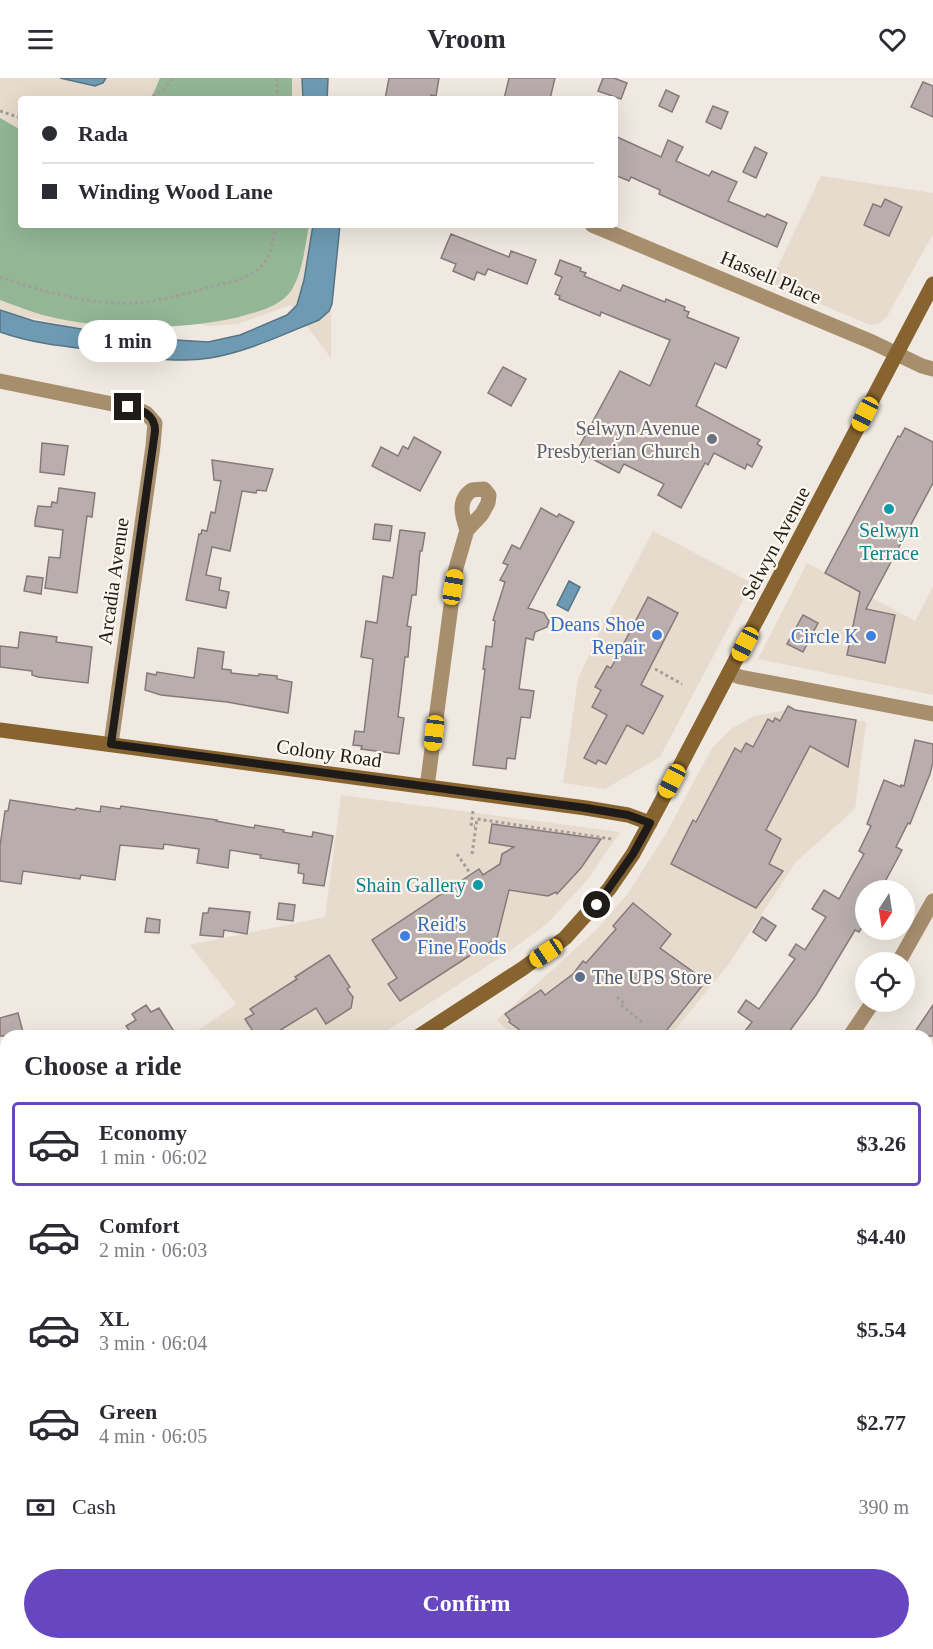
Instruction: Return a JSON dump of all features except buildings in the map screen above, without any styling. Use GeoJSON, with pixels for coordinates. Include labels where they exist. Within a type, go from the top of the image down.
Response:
{"type":"FeatureCollection","features":[{"type":"Feature","properties":{"kind":"street","name":"Hassell Place"},"geometry":{"type":"LineString","coordinates":[[599,228],[933,369]]}},
{"type":"Feature","properties":{"kind":"street","name":"Selwyn Avenue"},"geometry":{"type":"LineString","coordinates":[[428,1030],[565,938],[609,889],[633,854],[933,284]]}},
{"type":"Feature","properties":{"kind":"street","name":"Arcadia Avenue"},"geometry":{"type":"LineString","coordinates":[[0,381],[136,409],[150,416],[155,423],[111,744]]}},
{"type":"Feature","properties":{"kind":"street"},"geometry":{"type":"LineString","coordinates":[[427,787],[454,580],[467,530]]}},
{"type":"Feature","properties":{"kind":"street"},"geometry":{"type":"LineString","coordinates":[[729,673],[933,714]]}},
{"type":"Feature","properties":{"kind":"street","name":"Colony Road"},"geometry":{"type":"LineString","coordinates":[[0,730],[601,810],[628,815],[650,823]]}},
{"type":"Feature","properties":{"kind":"street"},"geometry":{"type":"LineString","coordinates":[[904,952],[933,901]]}},
{"type":"Feature","properties":{"kind":"street"},"geometry":{"type":"LineString","coordinates":[[854,1030],[866,1012]]}},
{"type":"Feature","properties":{"kind":"path"},"geometry":{"type":"LineString","coordinates":[[153,96],[164,90],[172,78]]}},
{"type":"Feature","properties":{"kind":"path"},"geometry":{"type":"LineString","coordinates":[[277,78],[277,96]]}},
{"type":"Feature","properties":{"kind":"path"},"geometry":{"type":"LineString","coordinates":[[0,111],[18,117]]}},
{"type":"Feature","properties":{"kind":"path"},"geometry":{"type":"LineString","coordinates":[[0,277],[50,293],[74,297],[125,303],[158,299],[234,281],[256,271],[268,259],[275,228]]}},
{"type":"Feature","properties":{"kind":"path"},"geometry":{"type":"LineString","coordinates":[[655,669],[682,684]]}},
{"type":"Feature","properties":{"kind":"path"},"geometry":{"type":"LineString","coordinates":[[473,811],[471,826],[476,826]]}},
{"type":"Feature","properties":{"kind":"path"},"geometry":{"type":"LineString","coordinates":[[472,854],[477,819],[612,839]]}},
{"type":"Feature","properties":{"kind":"path"},"geometry":{"type":"LineString","coordinates":[[457,854],[470,873]]}},
{"type":"Feature","properties":{"kind":"path"},"geometry":{"type":"LineString","coordinates":[[617,997],[642,1022]]}},
{"type":"Feature","properties":{"kind":"shaded area"},"geometry":{"type":"Polygon","coordinates":[[[0,78],[329,78],[329,96],[18,96],[18,228],[331,228],[331,358],[291,305],[238,324],[208,326],[175,319],[148,343],[0,311],[0,78]]]}},
{"type":"Feature","properties":{"kind":"shaded area"},"geometry":{"type":"Polygon","coordinates":[[[821,176],[933,193],[933,234],[886,318],[878,324],[870,325],[770,283],[821,176]]]}},
{"type":"Feature","properties":{"kind":"shaded area"},"geometry":{"type":"Polygon","coordinates":[[[653,531],[752,583],[660,757],[605,789],[563,783],[578,679],[599,633],[653,531]]]}},
{"type":"Feature","properties":{"kind":"shaded area"},"geometry":{"type":"Polygon","coordinates":[[[807,563],[915,621],[933,587],[933,695],[758,659],[807,563]]]}},
{"type":"Feature","properties":{"kind":"shaded area"},"geometry":{"type":"Polygon","coordinates":[[[794,709],[866,722],[855,809],[796,862],[728,965],[675,1030],[506,1030],[497,1020],[597,929],[628,893],[664,837],[712,748],[731,729],[754,716],[794,709]]]}},
{"type":"Feature","properties":{"kind":"shaded area"},"geometry":{"type":"Polygon","coordinates":[[[341,795],[620,832],[588,879],[548,923],[510,951],[388,1030],[199,1030],[236,1004],[190,945],[325,917],[341,795]]]}},
{"type":"Feature","properties":{"kind":"green space"},"geometry":{"type":"Polygon","coordinates":[[[160,78],[292,78],[292,96],[152,96],[160,78]]]}},
{"type":"Feature","properties":{"kind":"green space"},"geometry":{"type":"Polygon","coordinates":[[[0,118],[18,128],[18,228],[309,228],[301,267],[291,291],[274,305],[239,317],[166,327],[116,326],[67,320],[0,300],[0,118]]]}},
{"type":"Feature","properties":{"kind":"water"},"geometry":{"type":"Polygon","coordinates":[[[60,78],[106,78],[103,83],[95,86],[60,78]]]}},
{"type":"Feature","properties":{"kind":"water"},"geometry":{"type":"Polygon","coordinates":[[[302,78],[328,78],[327,96],[303,96],[302,78]]]}},
{"type":"Feature","properties":{"kind":"water"},"geometry":{"type":"Polygon","coordinates":[[[313,228],[340,228],[332,304],[329,311],[319,320],[252,347],[210,358],[170,360],[51,344],[0,332],[0,310],[34,321],[128,337],[208,342],[240,335],[287,315],[297,305],[304,280],[313,228]]]}},
{"type":"Feature","properties":{"kind":"water"},"geometry":{"type":"Polygon","coordinates":[[[569,581],[580,587],[568,611],[557,605],[569,581]]]}},
{"type":"Feature","properties":{"kind":"place","name":"Selwyn Avenue Presbyterian Church"},"geometry":{"type":"Point","coordinates":[712,439]}},
{"type":"Feature","properties":{"kind":"place","name":"Selwyn Terrace"},"geometry":{"type":"Point","coordinates":[889,509]}},
{"type":"Feature","properties":{"kind":"place","name":"Deans Shoe Repair"},"geometry":{"type":"Point","coordinates":[657,635]}},
{"type":"Feature","properties":{"kind":"place","name":"Circle K"},"geometry":{"type":"Point","coordinates":[871,636]}},
{"type":"Feature","properties":{"kind":"place","name":"Shain Gallery"},"geometry":{"type":"Point","coordinates":[478,885]}},
{"type":"Feature","properties":{"kind":"place","name":"Reid's Fine Foods"},"geometry":{"type":"Point","coordinates":[405,936]}},
{"type":"Feature","properties":{"kind":"place","name":"The UPS Store"},"geometry":{"type":"Point","coordinates":[580,977]}},
{"type":"Feature","properties":{"kind":"route"},"geometry":{"type":"LineString","coordinates":[[128,407],[146,413],[153,419],[156,427],[111,744],[586,808],[628,815],[650,823],[633,854],[597,905]]}}]}
